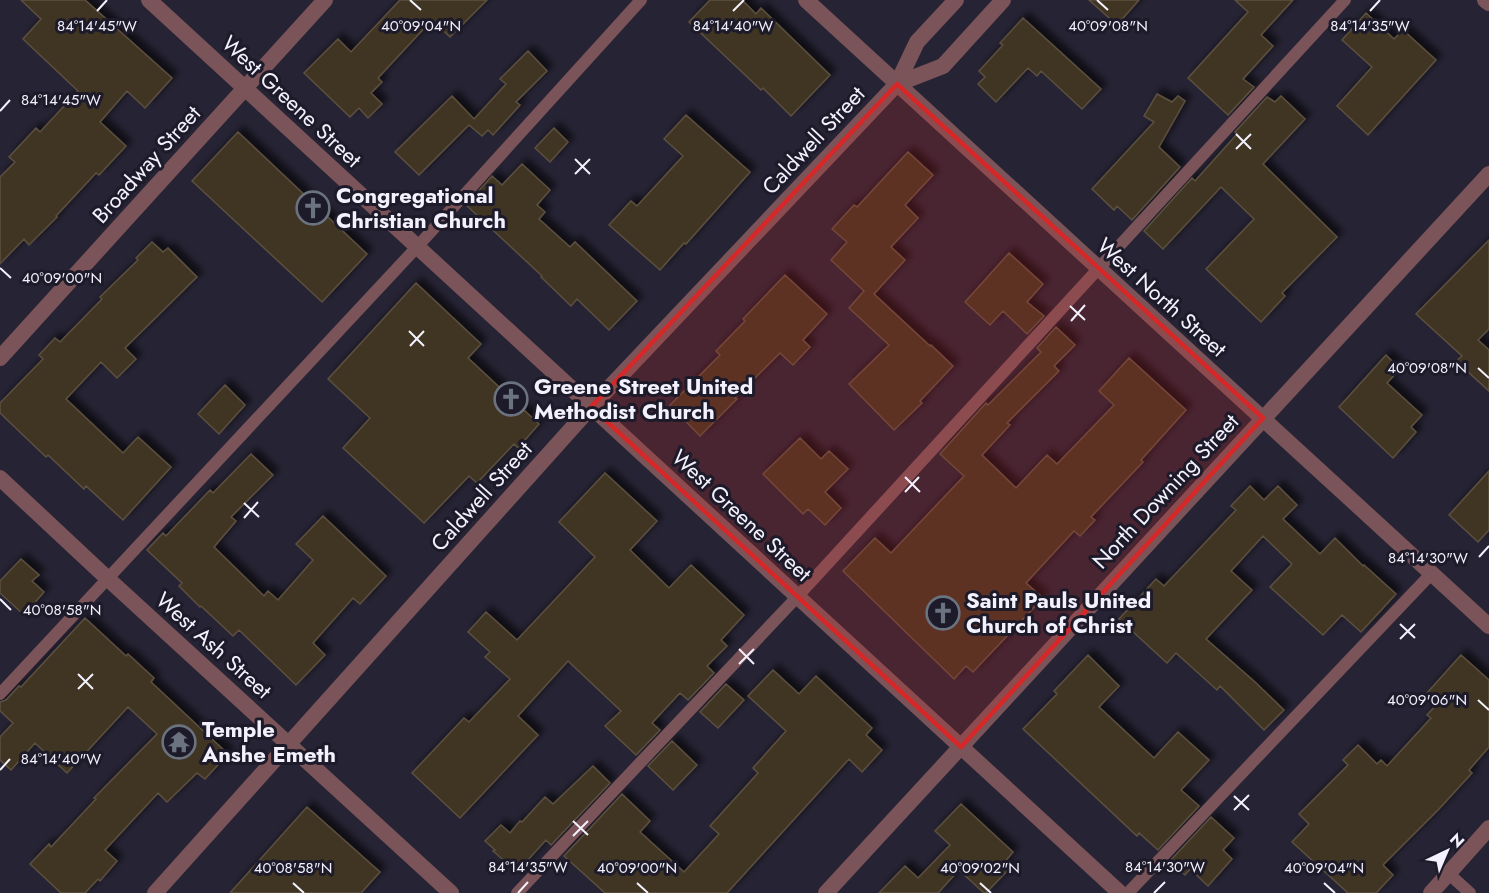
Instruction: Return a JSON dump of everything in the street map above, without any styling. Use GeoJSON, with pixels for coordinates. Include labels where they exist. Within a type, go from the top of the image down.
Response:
{"type":"FeatureCollection","features":[{"type":"Feature","properties":{"kind":"street","name":"West Greene Street"},"geometry":{"type":"LineString","coordinates":[[149,0],[1120,893]]}},
{"type":"Feature","properties":{"kind":"street","name":"Broadway Street"},"geometry":{"type":"LineString","coordinates":[[0,358],[325,0]]}},
{"type":"Feature","properties":{"kind":"street","name":"West North Street"},"geometry":{"type":"LineString","coordinates":[[806,0],[1489,626]]}},
{"type":"Feature","properties":{"kind":"street","name":"Caldwell Street"},"geometry":{"type":"LineString","coordinates":[[155,893],[591,407],[897,84],[917,42],[956,0]]}},
{"type":"Feature","properties":{"kind":"street","name":"Caldwell Street"},"geometry":{"type":"LineString","coordinates":[[897,84],[943,66],[1003,0]]}},
{"type":"Feature","properties":{"kind":"street"},"geometry":{"type":"LineString","coordinates":[[1485,0],[1489,3]]}},
{"type":"Feature","properties":{"kind":"street","name":"North Downing Street"},"geometry":{"type":"LineString","coordinates":[[826,893],[1489,174]]}},
{"type":"Feature","properties":{"kind":"street","name":"West Ash Street"},"geometry":{"type":"LineString","coordinates":[[0,478],[451,893]]}},
{"type":"Feature","properties":{"kind":"street"},"geometry":{"type":"LineString","coordinates":[[1431,893],[1489,828]]}},
{"type":"Feature","properties":{"kind":"lane"},"geometry":{"type":"LineString","coordinates":[[0,694],[417,247],[641,0]]}},
{"type":"Feature","properties":{"kind":"lane"},"geometry":{"type":"LineString","coordinates":[[517,893],[798,596],[1345,0]]}},
{"type":"Feature","properties":{"kind":"lane"},"geometry":{"type":"LineString","coordinates":[[1128,893],[1432,573]]}},
{"type":"Feature","properties":{"kind":"lane"},"geometry":{"type":"LineString","coordinates":[[1449,874],[1470,893]]}},
{"type":"Feature","properties":{"kind":"highlighted area"},"geometry":{"type":"Polygon","coordinates":[[[897,84],[1263,418],[961,747],[591,407],[897,84]]]}},
{"type":"Feature","properties":{"kind":"building"},"geometry":{"type":"Polygon","coordinates":[[[21,0],[85,0],[172,78],[145,108],[127,91],[100,122],[126,146],[99,175],[96,173],[29,245],[24,239],[0,264],[0,177],[15,162],[9,157],[36,128],[40,132],[78,91],[23,39],[41,19],[21,0]]]}},
{"type":"Feature","properties":{"kind":"building"},"geometry":{"type":"Polygon","coordinates":[[[400,0],[487,0],[450,37],[432,20],[378,78],[382,82],[371,93],[382,104],[368,118],[359,108],[350,117],[304,73],[338,39],[351,52],[400,0]]]}},
{"type":"Feature","properties":{"kind":"building"},"geometry":{"type":"Polygon","coordinates":[[[710,0],[742,0],[756,14],[761,8],[830,75],[791,116],[689,22],[710,0]]]}},
{"type":"Feature","properties":{"kind":"building"},"geometry":{"type":"Polygon","coordinates":[[[1089,0],[1139,0],[1117,25],[1089,0]]]}},
{"type":"Feature","properties":{"kind":"building"},"geometry":{"type":"Polygon","coordinates":[[[1235,0],[1293,0],[1261,35],[1273,46],[1243,79],[1254,87],[1228,115],[1188,78],[1248,12],[1235,0]]]}},
{"type":"Feature","properties":{"kind":"building"},"geometry":{"type":"Polygon","coordinates":[[[1366,13],[1394,39],[1403,30],[1436,60],[1368,135],[1337,106],[1372,67],[1342,40],[1366,13]]]}},
{"type":"Feature","properties":{"kind":"building"},"geometry":{"type":"Polygon","coordinates":[[[1023,18],[1101,89],[1082,109],[1041,71],[1037,76],[1028,68],[996,102],[978,84],[985,77],[979,71],[1003,45],[1000,43],[1023,18]]]}},
{"type":"Feature","properties":{"kind":"building"},"geometry":{"type":"Polygon","coordinates":[[[528,51],[547,71],[516,102],[520,105],[493,135],[488,130],[482,136],[469,125],[419,175],[395,152],[452,96],[474,119],[506,84],[500,79],[528,51]]]}},
{"type":"Feature","properties":{"kind":"building"},"geometry":{"type":"Polygon","coordinates":[[[1157,94],[1172,102],[1178,96],[1185,101],[1159,147],[1180,167],[1132,220],[1117,206],[1114,210],[1092,189],[1154,122],[1144,116],[1157,94]]]}},
{"type":"Feature","properties":{"kind":"building"},"geometry":{"type":"Polygon","coordinates":[[[1281,96],[1305,119],[1263,164],[1337,237],[1282,293],[1285,296],[1261,322],[1206,269],[1254,219],[1221,187],[1163,249],[1144,231],[1192,178],[1195,181],[1267,97],[1275,102],[1281,96]]]}},
{"type":"Feature","properties":{"kind":"building"},"geometry":{"type":"Polygon","coordinates":[[[686,115],[750,172],[660,270],[609,225],[631,201],[637,206],[683,156],[664,139],[686,115]]]}},
{"type":"Feature","properties":{"kind":"building"},"geometry":{"type":"Polygon","coordinates":[[[554,128],[568,142],[550,162],[535,148],[554,128]]]}},
{"type":"Feature","properties":{"kind":"building"},"geometry":{"type":"Polygon","coordinates":[[[238,132],[367,254],[322,302],[192,181],[238,132]]]}},
{"type":"Feature","properties":{"kind":"building"},"geometry":{"type":"Polygon","coordinates":[[[908,152],[933,175],[905,205],[918,218],[891,247],[905,260],[874,294],[953,366],[920,401],[922,403],[894,430],[849,384],[889,345],[849,308],[864,291],[831,260],[847,242],[832,229],[854,205],[857,207],[908,152]]]}},
{"type":"Feature","properties":{"kind":"building"},"geometry":{"type":"Polygon","coordinates":[[[522,164],[550,190],[537,205],[545,212],[539,219],[570,247],[575,242],[637,301],[609,330],[577,299],[571,306],[466,205],[492,176],[502,185],[522,164]]]}},
{"type":"Feature","properties":{"kind":"building"},"geometry":{"type":"Polygon","coordinates":[[[1489,240],[1489,329],[1478,340],[1489,350],[1489,391],[1456,361],[1462,356],[1416,314],[1489,240]]]}},
{"type":"Feature","properties":{"kind":"building"},"geometry":{"type":"Polygon","coordinates":[[[152,242],[163,252],[168,248],[197,277],[125,348],[136,359],[117,378],[101,362],[66,399],[123,453],[138,437],[171,467],[123,520],[86,486],[84,489],[48,455],[46,457],[0,413],[0,403],[43,359],[39,355],[55,338],[60,342],[102,299],[100,297],[138,260],[136,258],[152,242]]]}},
{"type":"Feature","properties":{"kind":"building"},"geometry":{"type":"Polygon","coordinates":[[[1009,253],[1043,284],[1027,302],[1044,316],[1027,334],[1003,311],[990,325],[965,302],[1009,253]]]}},
{"type":"Feature","properties":{"kind":"building"},"geometry":{"type":"Polygon","coordinates":[[[785,275],[827,314],[803,340],[810,347],[793,365],[780,353],[700,436],[670,405],[720,355],[716,351],[785,275]]]}},
{"type":"Feature","properties":{"kind":"building"},"geometry":{"type":"Polygon","coordinates":[[[416,283],[481,344],[468,358],[539,424],[518,448],[514,444],[477,483],[469,476],[424,523],[343,448],[370,418],[328,379],[416,283]]]}},
{"type":"Feature","properties":{"kind":"building"},"geometry":{"type":"Polygon","coordinates":[[[1056,327],[1075,345],[1054,366],[1059,371],[1007,423],[1010,425],[982,455],[1016,488],[1047,455],[1057,464],[1114,405],[1099,391],[1129,358],[1186,410],[1141,460],[1143,462],[1091,517],[1095,520],[1080,536],[1074,531],[1026,583],[1043,598],[973,672],[966,666],[954,679],[843,571],[875,538],[891,553],[964,476],[940,454],[986,403],[988,405],[1041,352],[1037,348],[1056,327]]]}},
{"type":"Feature","properties":{"kind":"building"},"geometry":{"type":"Polygon","coordinates":[[[1386,355],[1400,369],[1387,383],[1422,415],[1411,427],[1416,432],[1393,458],[1339,407],[1386,355]]]}},
{"type":"Feature","properties":{"kind":"building"},"geometry":{"type":"Polygon","coordinates":[[[225,385],[245,405],[219,434],[198,414],[225,385]]]}},
{"type":"Feature","properties":{"kind":"building"},"geometry":{"type":"Polygon","coordinates":[[[800,438],[821,459],[829,451],[848,469],[825,492],[841,508],[825,525],[808,509],[803,514],[763,474],[800,438]]]}},
{"type":"Feature","properties":{"kind":"building"},"geometry":{"type":"Polygon","coordinates":[[[251,454],[273,475],[231,517],[236,521],[214,547],[264,596],[268,591],[278,600],[313,560],[296,544],[323,516],[386,576],[360,604],[353,598],[313,643],[325,655],[296,685],[239,630],[233,636],[200,607],[179,586],[182,583],[147,550],[163,533],[166,536],[210,490],[213,493],[251,454]]]}},
{"type":"Feature","properties":{"kind":"building"},"geometry":{"type":"Polygon","coordinates":[[[1489,471],[1489,530],[1478,542],[1449,515],[1489,471]]]}},
{"type":"Feature","properties":{"kind":"building"},"geometry":{"type":"Polygon","coordinates":[[[605,473],[657,521],[630,550],[669,588],[691,565],[744,615],[721,640],[727,646],[707,666],[714,673],[688,700],[680,693],[652,723],[660,730],[636,755],[605,726],[621,711],[568,661],[518,716],[538,735],[460,818],[412,773],[464,718],[469,722],[510,679],[485,657],[490,652],[468,632],[486,612],[517,640],[595,557],[559,522],[605,473]]]}},
{"type":"Feature","properties":{"kind":"building"},"geometry":{"type":"Polygon","coordinates":[[[1250,486],[1264,500],[1278,486],[1297,505],[1283,519],[1320,554],[1335,538],[1396,594],[1361,632],[1342,615],[1323,635],[1270,587],[1292,564],[1263,536],[1231,571],[1252,590],[1206,639],[1284,710],[1264,730],[1220,686],[1217,690],[1176,653],[1167,663],[1119,619],[1156,579],[1164,586],[1236,510],[1231,506],[1250,486]]]}},
{"type":"Feature","properties":{"kind":"building"},"geometry":{"type":"Polygon","coordinates":[[[21,559],[39,575],[32,581],[44,592],[24,615],[0,593],[0,581],[21,559]]]}},
{"type":"Feature","properties":{"kind":"building"},"geometry":{"type":"Polygon","coordinates":[[[85,618],[154,678],[151,682],[228,754],[205,779],[197,773],[167,802],[158,793],[105,850],[117,861],[100,881],[98,879],[85,893],[61,893],[30,864],[49,844],[51,847],[96,799],[94,798],[157,734],[128,707],[67,773],[35,743],[11,770],[0,760],[0,737],[13,723],[0,711],[0,702],[6,700],[19,686],[21,687],[85,618]]]}},
{"type":"Feature","properties":{"kind":"building"},"geometry":{"type":"Polygon","coordinates":[[[1088,655],[1119,686],[1099,707],[1154,758],[1178,732],[1209,760],[1181,790],[1199,806],[1158,850],[1139,833],[1137,836],[1023,729],[1057,694],[1054,691],[1088,655]]]}},
{"type":"Feature","properties":{"kind":"building"},"geometry":{"type":"Polygon","coordinates":[[[1461,655],[1489,680],[1489,747],[1469,770],[1472,773],[1383,865],[1393,875],[1376,893],[1348,893],[1292,842],[1309,824],[1299,814],[1348,765],[1343,760],[1358,745],[1377,764],[1381,760],[1387,766],[1431,718],[1427,715],[1438,703],[1427,693],[1461,655]]]}},
{"type":"Feature","properties":{"kind":"building"},"geometry":{"type":"Polygon","coordinates":[[[773,670],[799,694],[816,676],[872,728],[866,735],[882,750],[862,772],[849,759],[727,893],[605,893],[564,856],[622,794],[650,821],[640,832],[684,872],[719,834],[710,826],[758,773],[753,768],[786,731],[748,696],[773,670]]]}},
{"type":"Feature","properties":{"kind":"building"},"geometry":{"type":"Polygon","coordinates":[[[726,684],[744,700],[718,728],[700,712],[726,684]]]}},
{"type":"Feature","properties":{"kind":"building"},"geometry":{"type":"Polygon","coordinates":[[[672,741],[697,765],[673,790],[648,766],[672,741]]]}},
{"type":"Feature","properties":{"kind":"building"},"geometry":{"type":"Polygon","coordinates":[[[593,766],[610,783],[551,845],[546,840],[517,872],[485,841],[501,825],[510,833],[545,797],[553,804],[593,766]]]}},
{"type":"Feature","properties":{"kind":"building"},"geometry":{"type":"Polygon","coordinates":[[[961,804],[1013,852],[1003,864],[1009,869],[986,893],[959,870],[938,893],[879,893],[905,866],[918,878],[950,845],[935,831],[961,804]]]}},
{"type":"Feature","properties":{"kind":"building"},"geometry":{"type":"Polygon","coordinates":[[[307,807],[380,872],[361,893],[230,893],[307,807]]]}},
{"type":"Feature","properties":{"kind":"building"},"geometry":{"type":"Polygon","coordinates":[[[1211,817],[1234,838],[1223,850],[1232,859],[1208,886],[1190,869],[1185,875],[1170,861],[1211,817]]]}},
{"type":"Feature","properties":{"kind":"place","name":"Congregational Christian Church"},"geometry":{"type":"Point","coordinates":[313,208]}},
{"type":"Feature","properties":{"kind":"place","name":"Greene Street United Methodist Church"},"geometry":{"type":"Point","coordinates":[511,399]}},
{"type":"Feature","properties":{"kind":"place","name":"Saint Pauls United Church of Christ"},"geometry":{"type":"Point","coordinates":[943,613]}},
{"type":"Feature","properties":{"kind":"place","name":"Temple Anshe Emeth"},"geometry":{"type":"Point","coordinates":[179,742]}}]}
